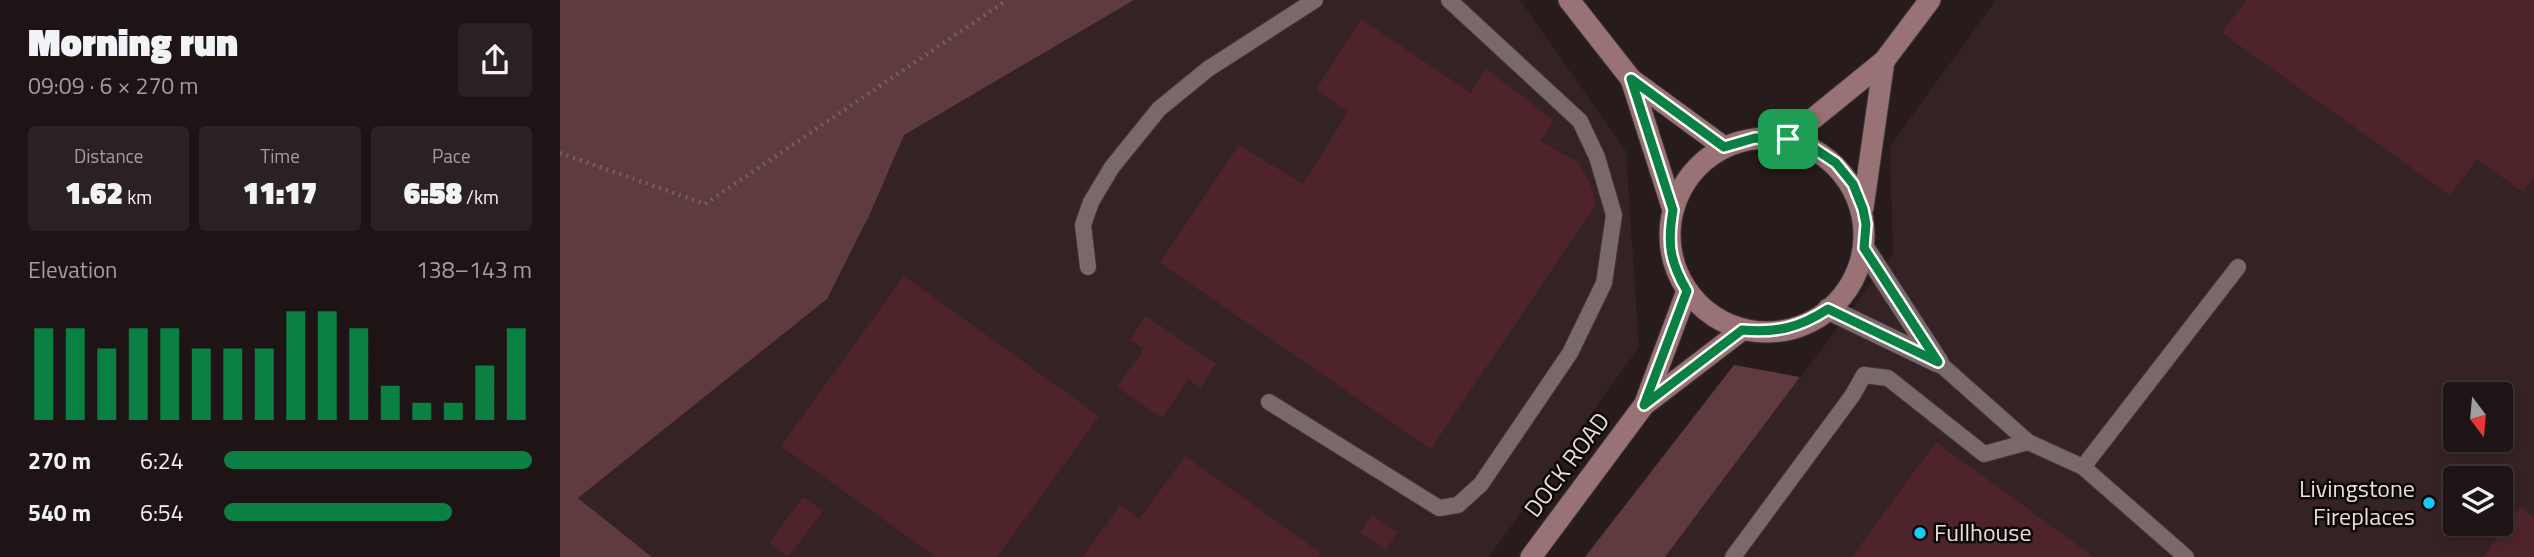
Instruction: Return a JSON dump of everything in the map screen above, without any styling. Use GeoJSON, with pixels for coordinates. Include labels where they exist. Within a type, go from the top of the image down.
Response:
{"type":"FeatureCollection","features":[{"type":"Feature","properties":{"kind":"main road"},"geometry":{"type":"LineString","coordinates":[[1569,0],[1631,79],[1724,147]]}},
{"type":"Feature","properties":{"kind":"main road"},"geometry":{"type":"LineString","coordinates":[[1788,139],[1884,61],[1930,0]]}},
{"type":"Feature","properties":{"kind":"main road"},"geometry":{"type":"LineString","coordinates":[[1863,209],[1884,61]]}},
{"type":"Feature","properties":{"kind":"main road"},"geometry":{"type":"LineString","coordinates":[[1631,79],[1673,210]]}},
{"type":"Feature","properties":{"kind":"main road"},"geometry":{"type":"LineString","coordinates":[[1755,138],[1788,139],[1815,149],[1836,163],[1853,184],[1866,224],[1864,248],[1853,281],[1841,297],[1811,320],[1765,332],[1728,326],[1712,316],[1687,291],[1676,272],[1670,252],[1669,231],[1673,210],[1692,173],[1724,147],[1755,138]]}},
{"type":"Feature","properties":{"kind":"main road","name":"DOCK ROAD"},"geometry":{"type":"LineString","coordinates":[[1644,405],[1687,291]]}},
{"type":"Feature","properties":{"kind":"main road","name":"DOCK ROAD"},"geometry":{"type":"LineString","coordinates":[[1531,557],[1644,405],[1742,330]]}},
{"type":"Feature","properties":{"kind":"street"},"geometry":{"type":"LineString","coordinates":[[1864,248],[1938,362]]}},
{"type":"Feature","properties":{"kind":"street"},"geometry":{"type":"LineString","coordinates":[[1828,309],[1938,362]]}},
{"type":"Feature","properties":{"kind":"lane"},"geometry":{"type":"LineString","coordinates":[[1087,267],[1083,225],[1091,202],[1112,167],[1159,109],[1208,69],[1315,0]]}},
{"type":"Feature","properties":{"kind":"lane"},"geometry":{"type":"LineString","coordinates":[[1269,402],[1439,508],[1458,505],[1481,484],[1570,353],[1604,284],[1614,215],[1597,157],[1580,121],[1449,0]]}},
{"type":"Feature","properties":{"kind":"lane"},"geometry":{"type":"LineString","coordinates":[[2083,467],[2238,267]]}},
{"type":"Feature","properties":{"kind":"lane"},"geometry":{"type":"LineString","coordinates":[[1938,362],[2028,442],[2083,467],[2186,557]]}},
{"type":"Feature","properties":{"kind":"lane"},"geometry":{"type":"LineString","coordinates":[[1733,557],[1852,396],[1864,375],[1888,378],[1983,454],[2028,442]]}},
{"type":"Feature","properties":{"kind":"path"},"geometry":{"type":"LineString","coordinates":[[560,153],[705,204],[1007,0]]}},
{"type":"Feature","properties":{"kind":"shaded area"},"geometry":{"type":"Polygon","coordinates":[[[560,0],[1134,0],[904,135],[870,214],[827,299],[578,498],[652,557],[560,557],[560,0]]]}},
{"type":"Feature","properties":{"kind":"shaded area"},"geometry":{"type":"Polygon","coordinates":[[[1134,0],[1520,0],[1626,151],[1639,347],[1489,557],[652,557],[578,498],[827,299],[870,214],[904,135],[1134,0]]]}},
{"type":"Feature","properties":{"kind":"shaded area"},"geometry":{"type":"Polygon","coordinates":[[[1996,0],[2534,0],[2534,557],[1665,557],[1893,254],[1890,146],[1996,0]]]}},
{"type":"Feature","properties":{"kind":"shaded area"},"geometry":{"type":"Polygon","coordinates":[[[1734,365],[1800,377],[1665,557],[1585,557],[1734,365]]]}},
{"type":"Feature","properties":{"kind":"building"},"geometry":{"type":"Polygon","coordinates":[[[2246,0],[2534,0],[2534,176],[2523,192],[2477,159],[2450,195],[2222,33],[2246,0]]]}},
{"type":"Feature","properties":{"kind":"building"},"geometry":{"type":"Polygon","coordinates":[[[1361,19],[1471,93],[1485,68],[1554,121],[1540,141],[1579,163],[1590,184],[1596,204],[1431,449],[1160,263],[1239,145],[1303,184],[1348,112],[1316,90],[1361,19]]]}},
{"type":"Feature","properties":{"kind":"building"},"geometry":{"type":"Polygon","coordinates":[[[904,276],[1099,416],[997,557],[936,557],[781,446],[904,276]]]}},
{"type":"Feature","properties":{"kind":"building"},"geometry":{"type":"Polygon","coordinates":[[[1146,316],[1216,364],[1200,388],[1188,379],[1162,418],[1117,387],[1144,349],[1130,339],[1146,316]]]}},
{"type":"Feature","properties":{"kind":"building"},"geometry":{"type":"Polygon","coordinates":[[[1936,442],[2094,557],[1852,557],[1936,442]]]}},
{"type":"Feature","properties":{"kind":"building"},"geometry":{"type":"Polygon","coordinates":[[[1185,456],[1321,553],[1318,557],[1083,557],[1120,505],[1140,519],[1185,456]]]}},
{"type":"Feature","properties":{"kind":"building"},"geometry":{"type":"Polygon","coordinates":[[[803,497],[823,511],[788,557],[769,543],[803,497]]]}},
{"type":"Feature","properties":{"kind":"building"},"geometry":{"type":"Polygon","coordinates":[[[2521,507],[2534,517],[2534,557],[2483,557],[2499,536],[2513,536],[2513,518],[2521,507]]]}},
{"type":"Feature","properties":{"kind":"building"},"geometry":{"type":"Polygon","coordinates":[[[1372,515],[1397,532],[1386,550],[1360,533],[1372,515]]]}},
{"type":"Feature","properties":{"kind":"place","name":"Livingstone Fireplaces"},"geometry":{"type":"Point","coordinates":[2429,503]}},
{"type":"Feature","properties":{"kind":"place","name":"Fullhouse"},"geometry":{"type":"Point","coordinates":[1920,533]}},
{"type":"Feature","properties":{"kind":"route"},"geometry":{"type":"LineString","coordinates":[[1631,79],[1724,147],[1755,138],[1788,139],[1815,149],[1836,163],[1853,184],[1866,224],[1864,248],[1938,362],[1828,309],[1811,320],[1788,328],[1765,332],[1742,330],[1644,405],[1687,291],[1676,272],[1670,252],[1669,231],[1673,210],[1631,79]]}}]}
